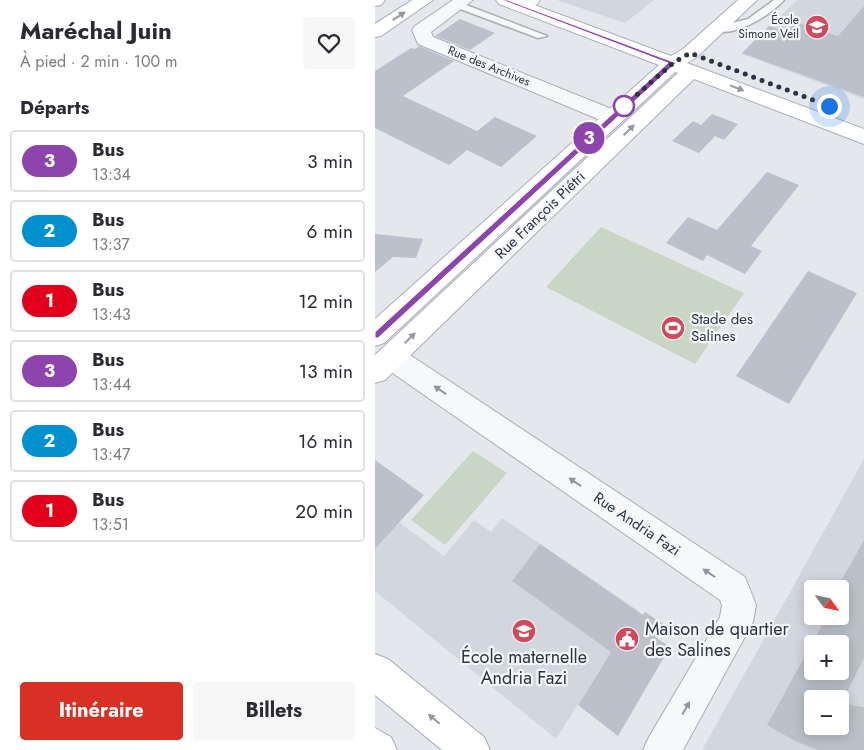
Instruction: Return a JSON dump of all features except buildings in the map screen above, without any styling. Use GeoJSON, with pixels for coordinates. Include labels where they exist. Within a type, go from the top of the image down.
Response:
{"type":"FeatureCollection","features":[{"type":"Feature","properties":{"kind":"street"},"geometry":{"type":"LineString","coordinates":[[375,32],[424,0]]}},
{"type":"Feature","properties":{"kind":"street"},"geometry":{"type":"LineString","coordinates":[[505,0],[527,3],[685,62],[864,119]]}},
{"type":"Feature","properties":{"kind":"street"},"geometry":{"type":"LineString","coordinates":[[545,0],[685,62],[864,137]]}},
{"type":"Feature","properties":{"kind":"street","name":"Rue François Piétri"},"geometry":{"type":"LineString","coordinates":[[380,355],[748,0]]}},
{"type":"Feature","properties":{"kind":"street","name":"Rue des Archives"},"geometry":{"type":"LineString","coordinates":[[461,2],[421,30],[425,40],[612,117]]}},
{"type":"Feature","properties":{"kind":"street","name":"Rue François Piétri"},"geometry":{"type":"LineString","coordinates":[[380,355],[612,117],[685,62]]}},
{"type":"Feature","properties":{"kind":"street","name":"Rue Andria Fazi"},"geometry":{"type":"LineString","coordinates":[[380,355],[733,589],[739,605],[736,622],[662,750]]}},
{"type":"Feature","properties":{"kind":"street"},"geometry":{"type":"LineString","coordinates":[[375,672],[471,750]]}},
{"type":"Feature","properties":{"kind":"street"},"geometry":{"type":"LineString","coordinates":[[375,747],[378,750]]}},
{"type":"Feature","properties":{"kind":"lane"},"geometry":{"type":"LineString","coordinates":[[717,28],[752,23],[779,0]]}},
{"type":"Feature","properties":{"kind":"lane"},"geometry":{"type":"LineString","coordinates":[[461,2],[542,36]]}},
{"type":"Feature","properties":{"kind":"shaded area"},"geometry":{"type":"Polygon","coordinates":[[[557,0],[654,0],[625,23],[557,0]]]}},
{"type":"Feature","properties":{"kind":"shaded area","name":"École Simone Veil"},"geometry":{"type":"Polygon","coordinates":[[[797,0],[864,0],[864,99],[742,54],[797,0]]]}},
{"type":"Feature","properties":{"kind":"shaded area"},"geometry":{"type":"Polygon","coordinates":[[[864,459],[864,750],[702,750],[864,459]]]}},
{"type":"Feature","properties":{"kind":"shaded area","name":"École maternelle Andria Fazi"},"geometry":{"type":"Polygon","coordinates":[[[502,518],[637,610],[556,739],[375,591],[375,549],[399,522],[444,556],[474,520],[491,532],[502,518]]]}},
{"type":"Feature","properties":{"kind":"green space","name":"Stade des Salines"},"geometry":{"type":"Polygon","coordinates":[[[601,227],[744,293],[695,364],[546,287],[601,227]]]}},
{"type":"Feature","properties":{"kind":"green space"},"geometry":{"type":"Polygon","coordinates":[[[473,451],[507,473],[445,545],[411,520],[473,451]]]}},
{"type":"Feature","properties":{"kind":"bus line","name":"3"},"geometry":{"type":"LineString","coordinates":[[375,335],[673,63],[505,0]]}},
{"type":"Feature","properties":{"kind":"place","name":"École Simone Veil"},"geometry":{"type":"Point","coordinates":[817,27]}},
{"type":"Feature","properties":{"kind":"place","name":"Stade des Salines"},"geometry":{"type":"Point","coordinates":[673,328]}},
{"type":"Feature","properties":{"kind":"place","name":"École maternelle Andria Fazi"},"geometry":{"type":"Point","coordinates":[524,631]}},
{"type":"Feature","properties":{"kind":"place","name":"Maison de quartier des Salines"},"geometry":{"type":"Point","coordinates":[627,639]}},
{"type":"Feature","properties":{"kind":"route"},"geometry":{"type":"LineString","coordinates":[[624,106],[673,63],[690,53],[829,106]]}}]}
